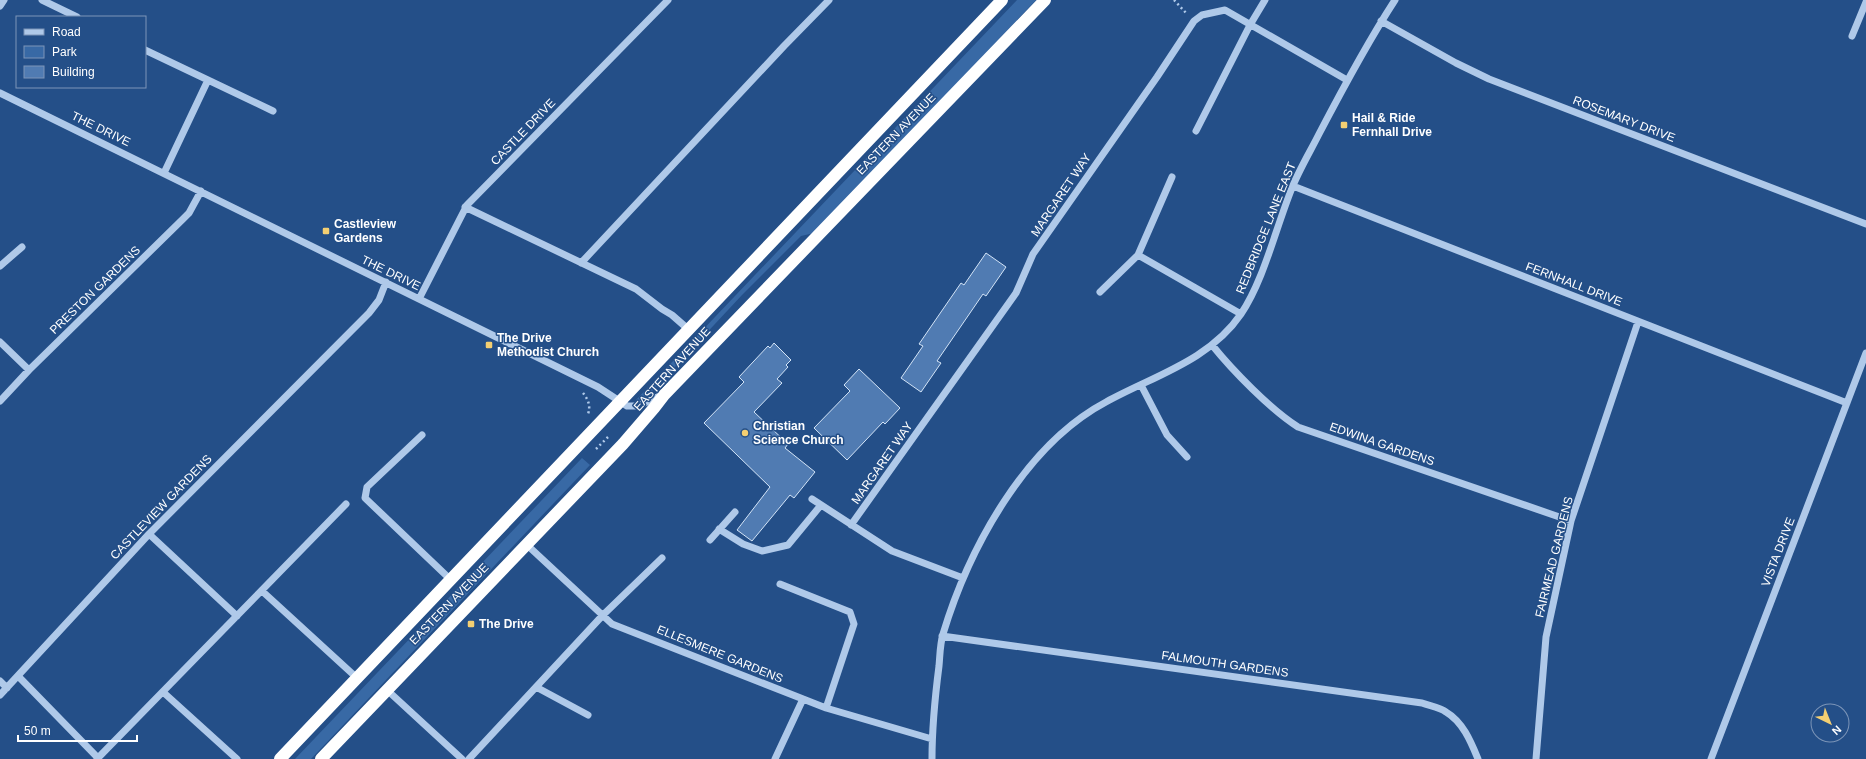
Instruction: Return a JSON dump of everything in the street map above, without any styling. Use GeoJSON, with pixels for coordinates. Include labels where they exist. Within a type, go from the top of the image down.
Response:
{"type":"FeatureCollection","features":[{"type":"Feature","properties":{"kind":"highway","name":"EASTERN AVENUE"},"geometry":{"type":"LineString","coordinates":[[280,759],[1002,0]]}},
{"type":"Feature","properties":{"kind":"highway","name":"EASTERN AVENUE"},"geometry":{"type":"LineString","coordinates":[[321,759],[626,440],[664,395],[1045,0]]}},
{"type":"Feature","properties":{"kind":"street"},"geometry":{"type":"LineString","coordinates":[[0,6],[4,0]]}},
{"type":"Feature","properties":{"kind":"street"},"geometry":{"type":"LineString","coordinates":[[42,0],[75,16]]}},
{"type":"Feature","properties":{"kind":"street","name":"CASTLE DRIVE"},"geometry":{"type":"LineString","coordinates":[[419,299],[466,207],[668,0]]}},
{"type":"Feature","properties":{"kind":"street"},"geometry":{"type":"LineString","coordinates":[[581,263],[829,0]]}},
{"type":"Feature","properties":{"kind":"street"},"geometry":{"type":"LineString","coordinates":[[1196,131],[1250,25],[1265,0]]}},
{"type":"Feature","properties":{"kind":"street","name":"REDBRIDGE LANE EAST"},"geometry":{"type":"LineString","coordinates":[[932,759],[935,697],[942,636],[963,578],[998,512],[1046,448],[1078,419],[1106,401],[1142,386],[1173,370],[1212,345],[1241,314],[1252,295],[1293,186],[1347,80],[1381,21],[1395,0]]}},
{"type":"Feature","properties":{"kind":"street"},"geometry":{"type":"LineString","coordinates":[[1852,36],[1866,2]]}},
{"type":"Feature","properties":{"kind":"street"},"geometry":{"type":"LineString","coordinates":[[1194,21],[1202,15],[1225,10],[1347,80]]}},
{"type":"Feature","properties":{"kind":"street","name":"MARGARET WAY"},"geometry":{"type":"LineString","coordinates":[[851,526],[1016,293],[1034,254],[1194,21]]}},
{"type":"Feature","properties":{"kind":"street","name":"ROSEMARY DRIVE"},"geometry":{"type":"LineString","coordinates":[[1381,21],[1456,63],[1489,79],[1866,224]]}},
{"type":"Feature","properties":{"kind":"street"},"geometry":{"type":"LineString","coordinates":[[146,50],[273,111]]}},
{"type":"Feature","properties":{"kind":"street"},"geometry":{"type":"LineString","coordinates":[[164,173],[208,80]]}},
{"type":"Feature","properties":{"kind":"street","name":"THE DRIVE"},"geometry":{"type":"LineString","coordinates":[[0,93],[598,387],[627,406],[638,406],[664,395]]}},
{"type":"Feature","properties":{"kind":"street"},"geometry":{"type":"LineString","coordinates":[[1100,292],[1138,255],[1172,177]]}},
{"type":"Feature","properties":{"kind":"street","name":"FERNHALL DRIVE"},"geometry":{"type":"LineString","coordinates":[[1293,186],[1847,403]]}},
{"type":"Feature","properties":{"kind":"street","name":"PRESTON GARDENS"},"geometry":{"type":"LineString","coordinates":[[0,401],[29,370],[183,219],[201,191]]}},
{"type":"Feature","properties":{"kind":"street"},"geometry":{"type":"LineString","coordinates":[[466,207],[636,289],[672,315],[688,329]]}},
{"type":"Feature","properties":{"kind":"street"},"geometry":{"type":"LineString","coordinates":[[0,266],[22,247]]}},
{"type":"Feature","properties":{"kind":"street"},"geometry":{"type":"LineString","coordinates":[[1138,255],[1241,314]]}},
{"type":"Feature","properties":{"kind":"street","name":"CASTLEVIEW GARDENS"},"geometry":{"type":"LineString","coordinates":[[0,695],[19,677],[149,534],[369,313],[379,300],[386,282]]}},
{"type":"Feature","properties":{"kind":"street","name":"FAIRMEAD GARDENS"},"geometry":{"type":"LineString","coordinates":[[1536,759],[1546,637],[1571,521],[1638,322]]}},
{"type":"Feature","properties":{"kind":"street"},"geometry":{"type":"LineString","coordinates":[[0,342],[29,370]]}},
{"type":"Feature","properties":{"kind":"street","name":"EDWINA GARDENS"},"geometry":{"type":"LineString","coordinates":[[1212,345],[1223,359],[1266,401],[1286,420],[1298,427],[1571,521]]}},
{"type":"Feature","properties":{"kind":"street","name":"VISTA DRIVE"},"geometry":{"type":"LineString","coordinates":[[1711,759],[1866,353]]}},
{"type":"Feature","properties":{"kind":"street"},"geometry":{"type":"LineString","coordinates":[[1142,386],[1167,435],[1187,458]]}},
{"type":"Feature","properties":{"kind":"street"},"geometry":{"type":"LineString","coordinates":[[422,435],[367,487],[365,498],[451,580]]}},
{"type":"Feature","properties":{"kind":"street"},"geometry":{"type":"LineString","coordinates":[[812,499],[851,526],[892,551],[963,578]]}},
{"type":"Feature","properties":{"kind":"street"},"geometry":{"type":"LineString","coordinates":[[19,677],[98,758],[346,504]]}},
{"type":"Feature","properties":{"kind":"street"},"geometry":{"type":"LineString","coordinates":[[719,529],[743,544],[762,551],[788,544],[821,505]]}},
{"type":"Feature","properties":{"kind":"street"},"geometry":{"type":"LineString","coordinates":[[710,540],[735,512]]}},
{"type":"Feature","properties":{"kind":"street"},"geometry":{"type":"LineString","coordinates":[[149,534],[237,616]]}},
{"type":"Feature","properties":{"kind":"street","name":"ELLESMERE GARDENS"},"geometry":{"type":"LineString","coordinates":[[526,544],[612,624],[826,708],[932,739]]}},
{"type":"Feature","properties":{"kind":"street"},"geometry":{"type":"LineString","coordinates":[[469,759],[603,615],[662,558]]}},
{"type":"Feature","properties":{"kind":"street"},"geometry":{"type":"LineString","coordinates":[[780,584],[850,612],[854,624],[826,708]]}},
{"type":"Feature","properties":{"kind":"street"},"geometry":{"type":"LineString","coordinates":[[262,591],[357,678]]}},
{"type":"Feature","properties":{"kind":"street","name":"FALMOUTH GARDENS"},"geometry":{"type":"LineString","coordinates":[[942,636],[1422,703],[1446,711],[1460,725],[1469,738],[1478,759]]}},
{"type":"Feature","properties":{"kind":"street"},"geometry":{"type":"LineString","coordinates":[[0,682],[7,688]]}},
{"type":"Feature","properties":{"kind":"street"},"geometry":{"type":"LineString","coordinates":[[536,687],[588,716]]}},
{"type":"Feature","properties":{"kind":"street"},"geometry":{"type":"LineString","coordinates":[[387,690],[462,759]]}},
{"type":"Feature","properties":{"kind":"street"},"geometry":{"type":"LineString","coordinates":[[163,692],[237,759]]}},
{"type":"Feature","properties":{"kind":"street"},"geometry":{"type":"LineString","coordinates":[[775,759],[803,699]]}},
{"type":"Feature","properties":{"kind":"path"},"geometry":{"type":"LineString","coordinates":[[1174,0],[1194,21]]}},
{"type":"Feature","properties":{"kind":"path"},"geometry":{"type":"LineString","coordinates":[[579,390],[588,399],[589,412],[586,418]]}},
{"type":"Feature","properties":{"kind":"green space"},"geometry":{"type":"Polygon","coordinates":[[[1017,0],[1036,0],[814,233],[801,236],[742,295],[644,400],[639,402],[636,400],[1017,0]]]}},
{"type":"Feature","properties":{"kind":"green space"},"geometry":{"type":"Polygon","coordinates":[[[582,458],[590,465],[311,759],[295,759],[582,458]]]}},
{"type":"Feature","properties":{"kind":"building"},"geometry":{"type":"Polygon","coordinates":[[[986,253],[1006,267],[986,296],[983,294],[937,361],[941,363],[921,392],[901,378],[923,346],[919,344],[961,283],[964,285],[986,253]]]}},
{"type":"Feature","properties":{"kind":"building"},"geometry":{"type":"Polygon","coordinates":[[[774,343],[791,360],[786,365],[788,367],[777,379],[782,383],[754,412],[788,444],[785,448],[815,472],[794,498],[790,495],[752,541],[737,530],[770,487],[704,423],[744,382],[739,377],[768,346],[770,348],[774,343]]]}},
{"type":"Feature","properties":{"kind":"building"},"geometry":{"type":"Polygon","coordinates":[[[859,369],[900,408],[885,424],[883,422],[847,460],[814,428],[850,391],[844,385],[859,369]]]}},
{"type":"Feature","properties":{"kind":"place","name":"Hail & Ride Fernhall Drive"},"geometry":{"type":"Point","coordinates":[1344,125]}},
{"type":"Feature","properties":{"kind":"place","name":"Castleview Gardens"},"geometry":{"type":"Point","coordinates":[326,231]}},
{"type":"Feature","properties":{"kind":"place","name":"The Drive Methodist Church"},"geometry":{"type":"Point","coordinates":[489,345]}},
{"type":"Feature","properties":{"kind":"place","name":"Christian Science Church"},"geometry":{"type":"Point","coordinates":[745,433]}},
{"type":"Feature","properties":{"kind":"place","name":"The Drive"},"geometry":{"type":"Point","coordinates":[471,624]}}]}
